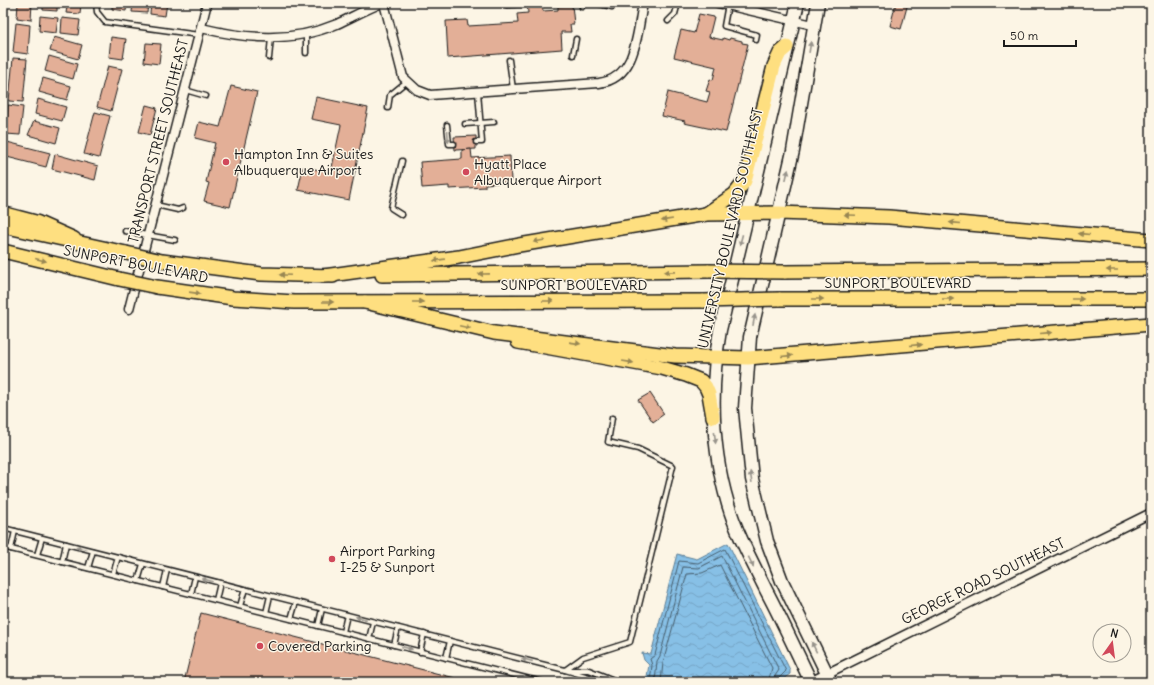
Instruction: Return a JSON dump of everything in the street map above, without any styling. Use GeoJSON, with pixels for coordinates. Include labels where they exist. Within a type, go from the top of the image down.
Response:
{"type":"FeatureCollection","features":[{"type":"Feature","properties":{"kind":"highway"},"geometry":{"type":"LineString","coordinates":[[3,215],[37,224],[73,240]]}},
{"type":"Feature","properties":{"kind":"main road","name":"UNIVERSITY BOULEVARD SOUTHEAST"},"geometry":{"type":"LineString","coordinates":[[798,3],[724,309],[716,357],[713,417],[722,482],[735,526],[744,548],[811,682]]}},
{"type":"Feature","properties":{"kind":"main road"},"geometry":{"type":"LineString","coordinates":[[818,3],[793,150],[755,313],[748,358],[746,384],[746,432],[752,479],[759,516],[782,581],[829,678]]}},
{"type":"Feature","properties":{"kind":"main road"},"geometry":{"type":"LineString","coordinates":[[706,214],[735,194],[745,181],[774,66],[780,53],[787,47]]}},
{"type":"Feature","properties":{"kind":"main road"},"geometry":{"type":"LineString","coordinates":[[324,276],[459,257],[519,245],[706,214],[779,212],[889,217],[1151,240]]}},
{"type":"Feature","properties":{"kind":"main road","name":"SUNPORT BOULEVARD"},"geometry":{"type":"LineString","coordinates":[[3,226],[26,232],[73,240],[162,261],[261,274],[324,276],[1151,269]]}},
{"type":"Feature","properties":{"kind":"main road","name":"SUNPORT BOULEVARD"},"geometry":{"type":"LineString","coordinates":[[3,251],[157,287],[203,294],[263,300],[365,302],[1151,298]]}},
{"type":"Feature","properties":{"kind":"main road"},"geometry":{"type":"LineString","coordinates":[[365,302],[494,333],[674,356],[748,358],[1151,324]]}},
{"type":"Feature","properties":{"kind":"main road"},"geometry":{"type":"LineString","coordinates":[[494,333],[524,345],[662,368],[686,375],[701,381],[706,387],[709,394],[713,417]]}},
{"type":"Feature","properties":{"kind":"street","name":"TRANSPORT STREET SOUTHEAST"},"geometry":{"type":"LineString","coordinates":[[129,309],[207,3]]}},
{"type":"Feature","properties":{"kind":"street"},"geometry":{"type":"LineString","coordinates":[[200,31],[233,36],[271,38],[306,34],[337,24],[383,3],[400,71],[406,82],[417,90],[430,95],[478,92],[599,83],[617,77],[626,68],[631,58],[643,3]]}},
{"type":"Feature","properties":{"kind":"street"},"geometry":{"type":"LineString","coordinates":[[718,3],[728,4],[814,25]]}},
{"type":"Feature","properties":{"kind":"street","name":"GEORGE ROAD SOUTHEAST"},"geometry":{"type":"LineString","coordinates":[[811,682],[829,678],[1151,513]]}},
{"type":"Feature","properties":{"kind":"lane"},"geometry":{"type":"LineString","coordinates":[[96,3],[97,12],[105,22],[166,30],[200,31]]}},
{"type":"Feature","properties":{"kind":"lane"},"geometry":{"type":"LineString","coordinates":[[507,3],[507,5],[527,4]]}},
{"type":"Feature","properties":{"kind":"lane"},"geometry":{"type":"LineString","coordinates":[[597,3],[612,7]]}},
{"type":"Feature","properties":{"kind":"lane"},"geometry":{"type":"LineString","coordinates":[[668,21],[675,14],[678,3]]}},
{"type":"Feature","properties":{"kind":"lane"},"geometry":{"type":"LineString","coordinates":[[728,4],[724,26],[757,35],[756,40]]}},
{"type":"Feature","properties":{"kind":"lane"},"geometry":{"type":"LineString","coordinates":[[306,34],[306,53]]}},
{"type":"Feature","properties":{"kind":"lane"},"geometry":{"type":"LineString","coordinates":[[269,58],[271,38]]}},
{"type":"Feature","properties":{"kind":"lane"},"geometry":{"type":"LineString","coordinates":[[573,55],[576,39]]}},
{"type":"Feature","properties":{"kind":"lane"},"geometry":{"type":"LineString","coordinates":[[509,60],[513,89]]}},
{"type":"Feature","properties":{"kind":"lane"},"geometry":{"type":"LineString","coordinates":[[388,108],[390,95],[406,82]]}},
{"type":"Feature","properties":{"kind":"lane"},"geometry":{"type":"LineString","coordinates":[[184,90],[206,96]]}},
{"type":"Feature","properties":{"kind":"lane"},"geometry":{"type":"LineString","coordinates":[[476,142],[482,142],[478,92]]}},
{"type":"Feature","properties":{"kind":"lane"},"geometry":{"type":"LineString","coordinates":[[465,124],[494,122]]}},
{"type":"Feature","properties":{"kind":"lane"},"geometry":{"type":"LineString","coordinates":[[448,125],[449,144],[454,144]]}},
{"type":"Feature","properties":{"kind":"lane"},"geometry":{"type":"LineString","coordinates":[[402,161],[391,208],[402,215]]}},
{"type":"Feature","properties":{"kind":"lane"},"geometry":{"type":"LineString","coordinates":[[155,205],[178,210],[183,208]]}},
{"type":"Feature","properties":{"kind":"lane"},"geometry":{"type":"LineString","coordinates":[[125,231],[175,240]]}},
{"type":"Feature","properties":{"kind":"lane"},"geometry":{"type":"LineString","coordinates":[[565,670],[583,657],[630,642],[673,466],[638,449],[608,442],[612,418]]}},
{"type":"Feature","properties":{"kind":"lane"},"geometry":{"type":"LineString","coordinates":[[3,528],[565,670],[606,682]]}},
{"type":"Feature","properties":{"kind":"lane"},"geometry":{"type":"LineString","coordinates":[[11,549],[15,531]]}},
{"type":"Feature","properties":{"kind":"lane"},"geometry":{"type":"LineString","coordinates":[[37,555],[42,538]]}},
{"type":"Feature","properties":{"kind":"lane"},"geometry":{"type":"LineString","coordinates":[[62,562],[66,544]]}},
{"type":"Feature","properties":{"kind":"lane"},"geometry":{"type":"LineString","coordinates":[[3,547],[542,682]]}},
{"type":"Feature","properties":{"kind":"lane"},"geometry":{"type":"LineString","coordinates":[[88,568],[93,551]]}},
{"type":"Feature","properties":{"kind":"lane"},"geometry":{"type":"LineString","coordinates":[[113,574],[118,557]]}},
{"type":"Feature","properties":{"kind":"lane"},"geometry":{"type":"LineString","coordinates":[[138,581],[143,564]]}},
{"type":"Feature","properties":{"kind":"lane"},"geometry":{"type":"LineString","coordinates":[[163,587],[167,570]]}},
{"type":"Feature","properties":{"kind":"lane"},"geometry":{"type":"LineString","coordinates":[[191,594],[195,577]]}},
{"type":"Feature","properties":{"kind":"lane"},"geometry":{"type":"LineString","coordinates":[[216,600],[220,583]]}},
{"type":"Feature","properties":{"kind":"lane"},"geometry":{"type":"LineString","coordinates":[[240,606],[245,589]]}},
{"type":"Feature","properties":{"kind":"lane"},"geometry":{"type":"LineString","coordinates":[[266,613],[270,596]]}},
{"type":"Feature","properties":{"kind":"lane"},"geometry":{"type":"LineString","coordinates":[[291,619],[296,602]]}},
{"type":"Feature","properties":{"kind":"lane"},"geometry":{"type":"LineString","coordinates":[[318,626],[322,609]]}},
{"type":"Feature","properties":{"kind":"lane"},"geometry":{"type":"LineString","coordinates":[[343,632],[347,615]]}},
{"type":"Feature","properties":{"kind":"lane"},"geometry":{"type":"LineString","coordinates":[[369,639],[374,622]]}},
{"type":"Feature","properties":{"kind":"lane"},"geometry":{"type":"LineString","coordinates":[[394,645],[398,628]]}},
{"type":"Feature","properties":{"kind":"lane"},"geometry":{"type":"LineString","coordinates":[[420,652],[424,634]]}},
{"type":"Feature","properties":{"kind":"lane"},"geometry":{"type":"LineString","coordinates":[[446,658],[450,641]]}},
{"type":"Feature","properties":{"kind":"lane"},"geometry":{"type":"LineString","coordinates":[[565,670],[589,670],[618,682]]}},
{"type":"Feature","properties":{"kind":"water"},"geometry":{"type":"Polygon","coordinates":[[[728,543],[790,670],[790,674],[779,682],[646,682],[649,665],[644,660],[642,653],[651,654],[677,554],[697,559],[728,543]]]}},
{"type":"Feature","properties":{"kind":"building"},"geometry":{"type":"Polygon","coordinates":[[[18,3],[32,3],[31,20],[17,18],[18,3]]]}},
{"type":"Feature","properties":{"kind":"building"},"geometry":{"type":"Polygon","coordinates":[[[43,3],[57,3],[57,11],[43,10],[43,3]]]}},
{"type":"Feature","properties":{"kind":"building"},"geometry":{"type":"Polygon","coordinates":[[[64,3],[81,3],[80,14],[66,13],[67,7],[64,6],[64,3]]]}},
{"type":"Feature","properties":{"kind":"building"},"geometry":{"type":"Polygon","coordinates":[[[112,3],[127,3],[126,11],[112,9],[112,3]]]}},
{"type":"Feature","properties":{"kind":"building"},"geometry":{"type":"Polygon","coordinates":[[[133,3],[148,3],[147,13],[132,12],[133,3]]]}},
{"type":"Feature","properties":{"kind":"building"},"geometry":{"type":"Polygon","coordinates":[[[151,3],[167,3],[165,16],[150,14],[151,3]]]}},
{"type":"Feature","properties":{"kind":"building"},"geometry":{"type":"Polygon","coordinates":[[[527,3],[542,3],[543,11],[558,10],[558,6],[572,5],[574,24],[570,24],[571,32],[561,32],[562,49],[448,58],[446,21],[467,20],[468,26],[518,23],[517,14],[528,13],[527,3]]]}},
{"type":"Feature","properties":{"kind":"building"},"geometry":{"type":"Polygon","coordinates":[[[896,3],[908,3],[901,29],[890,26],[896,3]]]}},
{"type":"Feature","properties":{"kind":"building"},"geometry":{"type":"Polygon","coordinates":[[[699,14],[714,17],[709,37],[723,40],[723,38],[729,40],[730,38],[748,44],[726,132],[684,123],[685,121],[662,116],[668,92],[707,102],[710,92],[706,91],[710,79],[713,80],[716,67],[674,57],[681,30],[694,33],[699,14]]]}},
{"type":"Feature","properties":{"kind":"building"},"geometry":{"type":"Polygon","coordinates":[[[40,16],[58,18],[56,33],[39,31],[40,16]]]}},
{"type":"Feature","properties":{"kind":"building"},"geometry":{"type":"Polygon","coordinates":[[[62,18],[80,20],[78,35],[61,33],[62,18]]]}},
{"type":"Feature","properties":{"kind":"building"},"geometry":{"type":"Polygon","coordinates":[[[16,23],[30,25],[28,54],[13,52],[16,23]]]}},
{"type":"Feature","properties":{"kind":"building"},"geometry":{"type":"Polygon","coordinates":[[[54,37],[82,45],[78,59],[50,51],[54,37]]]}},
{"type":"Feature","properties":{"kind":"building"},"geometry":{"type":"Polygon","coordinates":[[[111,37],[126,39],[123,59],[109,57],[111,37]]]}},
{"type":"Feature","properties":{"kind":"building"},"geometry":{"type":"Polygon","coordinates":[[[146,43],[161,44],[159,64],[144,62],[146,43]]]}},
{"type":"Feature","properties":{"kind":"building"},"geometry":{"type":"Polygon","coordinates":[[[49,56],[77,64],[73,79],[45,71],[49,56]]]}},
{"type":"Feature","properties":{"kind":"building"},"geometry":{"type":"Polygon","coordinates":[[[13,58],[27,59],[23,102],[9,101],[13,58]]]}},
{"type":"Feature","properties":{"kind":"building"},"geometry":{"type":"Polygon","coordinates":[[[108,66],[122,69],[111,111],[97,107],[108,66]]]}},
{"type":"Feature","properties":{"kind":"building"},"geometry":{"type":"Polygon","coordinates":[[[43,78],[71,86],[67,100],[39,92],[43,78]]]}},
{"type":"Feature","properties":{"kind":"building","name":"Hampton Inn & Suites Albuquerque Airport"},"geometry":{"type":"Polygon","coordinates":[[[231,86],[257,92],[230,207],[204,201],[209,183],[206,182],[215,143],[195,138],[199,122],[220,127],[231,86]]]}},
{"type":"Feature","properties":{"kind":"building"},"geometry":{"type":"Polygon","coordinates":[[[316,97],[368,108],[349,200],[298,190],[303,167],[331,172],[341,125],[311,119],[316,97]]]}},
{"type":"Feature","properties":{"kind":"building"},"geometry":{"type":"Polygon","coordinates":[[[38,99],[66,107],[62,121],[35,114],[38,99]]]}},
{"type":"Feature","properties":{"kind":"building"},"geometry":{"type":"Polygon","coordinates":[[[8,105],[23,107],[20,135],[6,134],[8,105]]]}},
{"type":"Feature","properties":{"kind":"building"},"geometry":{"type":"Polygon","coordinates":[[[146,105],[157,108],[150,135],[139,132],[146,105]]]}},
{"type":"Feature","properties":{"kind":"building"},"geometry":{"type":"Polygon","coordinates":[[[95,112],[110,116],[99,158],[84,154],[95,112]]]}},
{"type":"Feature","properties":{"kind":"building"},"geometry":{"type":"Polygon","coordinates":[[[34,121],[60,128],[56,143],[28,135],[34,121]]]}},
{"type":"Feature","properties":{"kind":"building"},"geometry":{"type":"Polygon","coordinates":[[[476,136],[476,149],[455,150],[454,137],[476,136]]]}},
{"type":"Feature","properties":{"kind":"building"},"geometry":{"type":"Polygon","coordinates":[[[7,142],[50,153],[46,167],[3,156],[7,142]]]}},
{"type":"Feature","properties":{"kind":"building","name":"Hyatt Place Albuquerque Airport"},"geometry":{"type":"Polygon","coordinates":[[[471,149],[472,158],[510,156],[511,182],[485,184],[485,187],[449,189],[449,186],[422,188],[420,162],[462,159],[462,150],[471,149]]]}},
{"type":"Feature","properties":{"kind":"building"},"geometry":{"type":"Polygon","coordinates":[[[55,154],[98,166],[95,180],[52,169],[55,154]]]}},
{"type":"Feature","properties":{"kind":"building"},"geometry":{"type":"Polygon","coordinates":[[[650,393],[664,414],[653,422],[638,400],[650,393]]]}},
{"type":"Feature","properties":{"kind":"building","name":"Covered Parking"},"geometry":{"type":"Polygon","coordinates":[[[201,613],[455,678],[454,682],[184,682],[201,613]]]}},
{"type":"Feature","properties":{"kind":"place","name":"Hampton Inn & Suites Albuquerque Airport"},"geometry":{"type":"Point","coordinates":[226,162]}},
{"type":"Feature","properties":{"kind":"place","name":"Hyatt Place Albuquerque Airport"},"geometry":{"type":"Point","coordinates":[466,172]}},
{"type":"Feature","properties":{"kind":"place","name":"Airport Parking I-25 & Sunport"},"geometry":{"type":"Point","coordinates":[332,559]}},
{"type":"Feature","properties":{"kind":"place","name":"Covered Parking"},"geometry":{"type":"Point","coordinates":[260,646]}}]}
